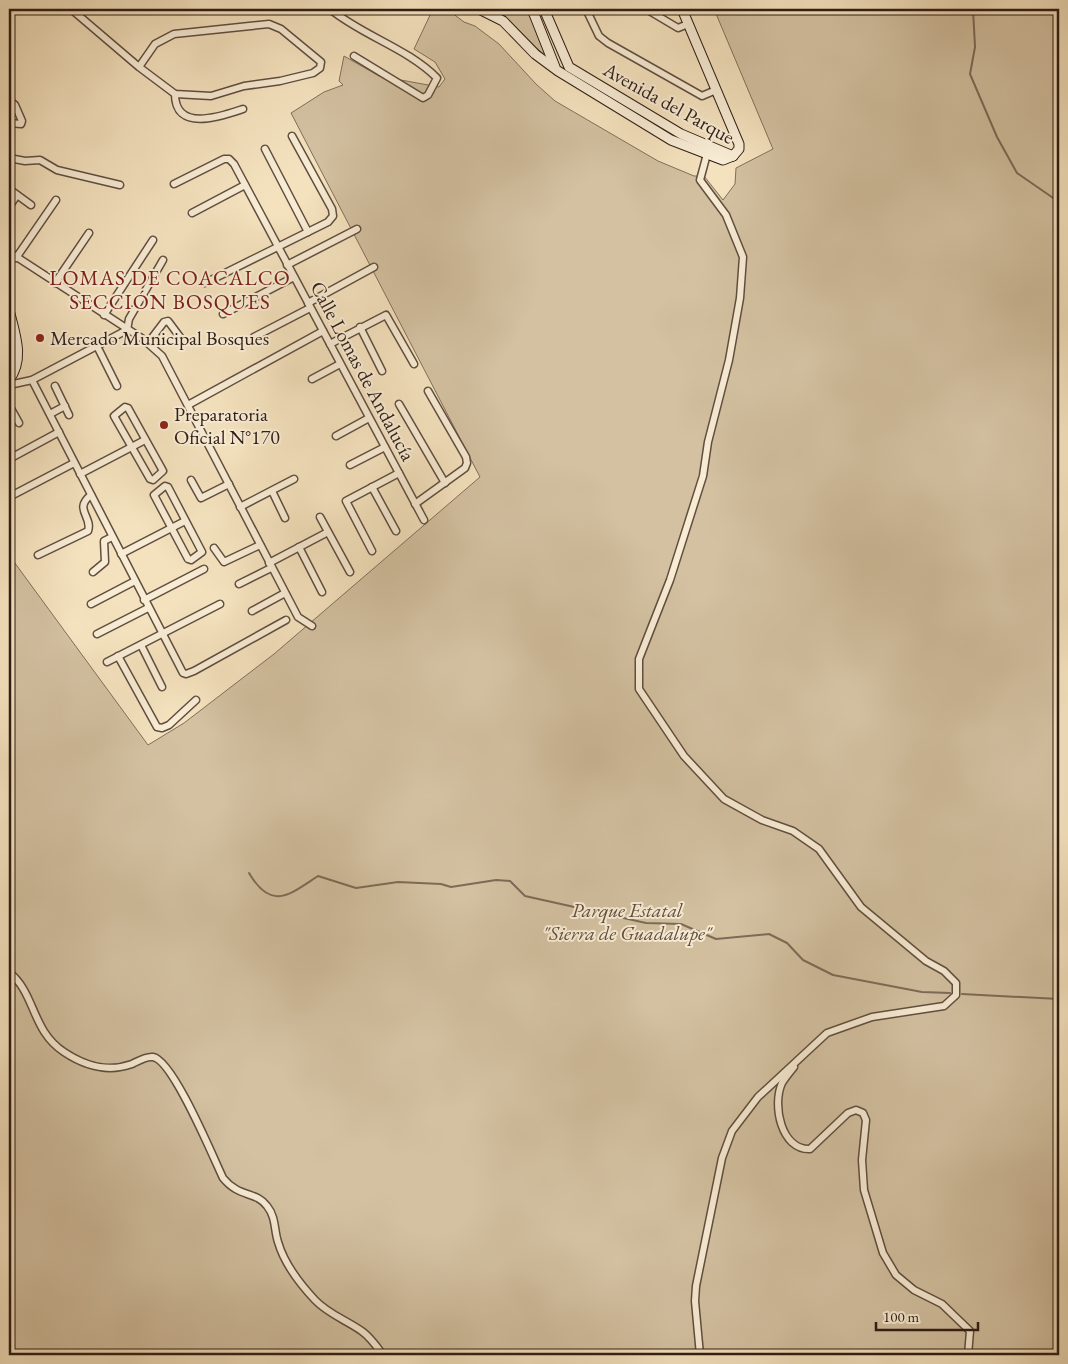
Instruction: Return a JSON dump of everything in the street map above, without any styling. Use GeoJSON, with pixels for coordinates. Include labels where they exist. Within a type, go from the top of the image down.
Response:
{"type":"FeatureCollection","features":[{"type":"Feature","properties":{"kind":"street"},"geometry":{"type":"LineString","coordinates":[[71,9],[139,67],[175,94],[211,96],[244,86],[280,81],[313,73],[320,68],[321,62],[281,29],[269,24],[174,34],[155,44],[139,67]]}},
{"type":"Feature","properties":{"kind":"street"},"geometry":{"type":"LineString","coordinates":[[330,9],[345,21],[416,61],[437,78],[428,95],[423,98],[354,56]]}},
{"type":"Feature","properties":{"kind":"street","name":"Avenida del Parque"},"geometry":{"type":"LineString","coordinates":[[478,9],[503,21],[535,54],[558,71],[671,140],[723,160],[733,156]]}},
{"type":"Feature","properties":{"kind":"street"},"geometry":{"type":"LineString","coordinates":[[532,9],[558,71]]}},
{"type":"Feature","properties":{"kind":"street","name":"Avenida del Parque"},"geometry":{"type":"LineString","coordinates":[[544,9],[567,63],[681,134],[733,156]]}},
{"type":"Feature","properties":{"kind":"street"},"geometry":{"type":"LineString","coordinates":[[586,9],[599,36],[608,43],[702,96],[716,90]]}},
{"type":"Feature","properties":{"kind":"street"},"geometry":{"type":"LineString","coordinates":[[646,9],[678,28],[688,24]]}},
{"type":"Feature","properties":{"kind":"street"},"geometry":{"type":"LineString","coordinates":[[682,9],[738,144],[739,149],[733,156]]}},
{"type":"Feature","properties":{"kind":"street"},"geometry":{"type":"LineString","coordinates":[[590,91],[595,82]]}},
{"type":"Feature","properties":{"kind":"street"},"geometry":{"type":"LineString","coordinates":[[175,94],[175,102],[179,111],[193,118],[214,119],[243,109]]}},
{"type":"Feature","properties":{"kind":"street"},"geometry":{"type":"LineString","coordinates":[[9,123],[17,125],[21,124],[22,120],[11,101]]}},
{"type":"Feature","properties":{"kind":"street"},"geometry":{"type":"LineString","coordinates":[[205,283],[328,222],[333,216],[332,209],[292,136]]}},
{"type":"Feature","properties":{"kind":"street"},"geometry":{"type":"LineString","coordinates":[[265,149],[308,232]]}},
{"type":"Feature","properties":{"kind":"street"},"geometry":{"type":"LineString","coordinates":[[700,1355],[695,1301],[696,1286],[726,1144],[741,1118],[779,1076],[827,1033],[872,1017],[944,1006],[956,995],[956,983],[944,971],[926,961],[861,907],[819,849],[793,831],[762,820],[724,799],[684,756],[639,690],[639,658],[670,580],[702,476],[708,442],[729,360],[740,298],[742,258],[726,216],[700,180],[707,154]]}},
{"type":"Feature","properties":{"kind":"street"},"geometry":{"type":"LineString","coordinates":[[9,158],[25,161],[40,160],[56,170],[120,185]]}},
{"type":"Feature","properties":{"kind":"street","name":"Calle Lomas de Andalucía"},"geometry":{"type":"LineString","coordinates":[[174,184],[224,158],[229,159],[424,520]]}},
{"type":"Feature","properties":{"kind":"street"},"geometry":{"type":"LineString","coordinates":[[192,213],[244,185]]}},
{"type":"Feature","properties":{"kind":"street"},"geometry":{"type":"LineString","coordinates":[[9,190],[31,205]]}},
{"type":"Feature","properties":{"kind":"street"},"geometry":{"type":"LineString","coordinates":[[9,207],[17,195]]}},
{"type":"Feature","properties":{"kind":"street"},"geometry":{"type":"LineString","coordinates":[[16,258],[56,200]]}},
{"type":"Feature","properties":{"kind":"street"},"geometry":{"type":"LineString","coordinates":[[287,265],[357,229]]}},
{"type":"Feature","properties":{"kind":"street"},"geometry":{"type":"LineString","coordinates":[[55,283],[89,233]]}},
{"type":"Feature","properties":{"kind":"street"},"geometry":{"type":"LineString","coordinates":[[104,315],[154,240]]}},
{"type":"Feature","properties":{"kind":"street"},"geometry":{"type":"LineString","coordinates":[[9,252],[148,344],[162,356],[298,617],[312,626]]}},
{"type":"Feature","properties":{"kind":"street"},"geometry":{"type":"LineString","coordinates":[[127,330],[129,319],[162,260]]}},
{"type":"Feature","properties":{"kind":"street"},"geometry":{"type":"LineString","coordinates":[[254,337],[374,267]]}},
{"type":"Feature","properties":{"kind":"street"},"geometry":{"type":"LineString","coordinates":[[223,314],[294,278]]}},
{"type":"Feature","properties":{"kind":"street"},"geometry":{"type":"LineString","coordinates":[[9,310],[18,344],[18,358],[16,369],[9,380]]}},
{"type":"Feature","properties":{"kind":"street"},"geometry":{"type":"LineString","coordinates":[[330,344],[382,316],[388,316],[414,364]]}},
{"type":"Feature","properties":{"kind":"street"},"geometry":{"type":"LineString","coordinates":[[148,344],[164,322],[168,321],[180,337]]}},
{"type":"Feature","properties":{"kind":"street"},"geometry":{"type":"LineString","coordinates":[[360,328],[382,371]]}},
{"type":"Feature","properties":{"kind":"street"},"geometry":{"type":"LineString","coordinates":[[9,386],[32,380],[127,330]]}},
{"type":"Feature","properties":{"kind":"street"},"geometry":{"type":"LineString","coordinates":[[188,405],[323,331]]}},
{"type":"Feature","properties":{"kind":"street"},"geometry":{"type":"LineString","coordinates":[[97,346],[117,386]]}},
{"type":"Feature","properties":{"kind":"street"},"geometry":{"type":"LineString","coordinates":[[312,379],[340,364]]}},
{"type":"Feature","properties":{"kind":"street"},"geometry":{"type":"LineString","coordinates":[[32,380],[148,608],[184,674],[286,620]]}},
{"type":"Feature","properties":{"kind":"street"},"geometry":{"type":"LineString","coordinates":[[55,386],[69,415]]}},
{"type":"Feature","properties":{"kind":"street"},"geometry":{"type":"LineString","coordinates":[[416,504],[465,468],[468,463],[428,391]]}},
{"type":"Feature","properties":{"kind":"street"},"geometry":{"type":"LineString","coordinates":[[399,404],[445,483]]}},
{"type":"Feature","properties":{"kind":"street"},"geometry":{"type":"LineString","coordinates":[[9,405],[19,423]]}},
{"type":"Feature","properties":{"kind":"street"},"geometry":{"type":"LineString","coordinates":[[50,414],[65,406]]}},
{"type":"Feature","properties":{"kind":"street"},"geometry":{"type":"LineString","coordinates":[[125,407],[128,408],[163,471],[153,480],[150,479],[132,447],[114,416],[125,407]]}},
{"type":"Feature","properties":{"kind":"street"},"geometry":{"type":"LineString","coordinates":[[336,436],[369,418]]}},
{"type":"Feature","properties":{"kind":"street"},"geometry":{"type":"LineString","coordinates":[[9,458],[59,432]]}},
{"type":"Feature","properties":{"kind":"street"},"geometry":{"type":"LineString","coordinates":[[80,474],[145,440]]}},
{"type":"Feature","properties":{"kind":"street"},"geometry":{"type":"LineString","coordinates":[[350,465],[385,447]]}},
{"type":"Feature","properties":{"kind":"street"},"geometry":{"type":"LineString","coordinates":[[9,498],[74,463]]}},
{"type":"Feature","properties":{"kind":"street"},"geometry":{"type":"LineString","coordinates":[[372,551],[346,503],[348,500],[399,473]]}},
{"type":"Feature","properties":{"kind":"street"},"geometry":{"type":"LineString","coordinates":[[240,507],[294,479]]}},
{"type":"Feature","properties":{"kind":"street"},"geometry":{"type":"LineString","coordinates":[[191,480],[201,498],[229,484]]}},
{"type":"Feature","properties":{"kind":"street"},"geometry":{"type":"LineString","coordinates":[[165,486],[168,487],[202,554],[191,560],[188,559],[172,528],[154,495],[165,486]]}},
{"type":"Feature","properties":{"kind":"street"},"geometry":{"type":"LineString","coordinates":[[372,487],[396,531]]}},
{"type":"Feature","properties":{"kind":"street"},"geometry":{"type":"LineString","coordinates":[[272,490],[285,518]]}},
{"type":"Feature","properties":{"kind":"street"},"geometry":{"type":"LineString","coordinates":[[38,555],[88,531],[89,525],[83,510],[86,499],[92,495]]}},
{"type":"Feature","properties":{"kind":"street"},"geometry":{"type":"LineString","coordinates":[[320,517],[350,572]]}},
{"type":"Feature","properties":{"kind":"street"},"geometry":{"type":"LineString","coordinates":[[121,554],[185,521]]}},
{"type":"Feature","properties":{"kind":"street"},"geometry":{"type":"LineString","coordinates":[[239,584],[299,547],[328,532]]}},
{"type":"Feature","properties":{"kind":"street"},"geometry":{"type":"LineString","coordinates":[[93,572],[105,562],[104,541],[112,537]]}},
{"type":"Feature","properties":{"kind":"street"},"geometry":{"type":"LineString","coordinates":[[214,548],[224,562],[260,545]]}},
{"type":"Feature","properties":{"kind":"street"},"geometry":{"type":"LineString","coordinates":[[299,547],[322,592]]}},
{"type":"Feature","properties":{"kind":"street"},"geometry":{"type":"LineString","coordinates":[[144,600],[204,569]]}},
{"type":"Feature","properties":{"kind":"street"},"geometry":{"type":"LineString","coordinates":[[91,604],[135,581]]}},
{"type":"Feature","properties":{"kind":"street"},"geometry":{"type":"LineString","coordinates":[[252,610],[285,593]]}},
{"type":"Feature","properties":{"kind":"street"},"geometry":{"type":"LineString","coordinates":[[107,662],[220,604]]}},
{"type":"Feature","properties":{"kind":"street"},"geometry":{"type":"LineString","coordinates":[[97,634],[148,608]]}},
{"type":"Feature","properties":{"kind":"street"},"geometry":{"type":"LineString","coordinates":[[140,645],[162,687]]}},
{"type":"Feature","properties":{"kind":"street"},"geometry":{"type":"LineString","coordinates":[[118,656],[158,727],[162,728],[169,725],[196,700]]}},
{"type":"Feature","properties":{"kind":"street"},"geometry":{"type":"LineString","coordinates":[[9,972],[21,984],[41,1030],[51,1042],[76,1060],[107,1069],[120,1068],[147,1058],[154,1057],[161,1061],[178,1084],[223,1178],[231,1188],[239,1193],[257,1198],[266,1204],[272,1212],[277,1241],[298,1279],[320,1306],[363,1332],[383,1355]]}},
{"type":"Feature","properties":{"kind":"street"},"geometry":{"type":"LineString","coordinates":[[799,1060],[782,1084],[778,1097],[778,1112],[784,1130],[794,1144],[804,1149],[810,1149],[848,1113],[856,1110],[864,1113],[866,1120],[862,1160],[864,1190],[883,1253],[896,1275],[914,1290],[942,1304],[970,1331],[968,1355]]}},
{"type":"Feature","properties":{"kind":"green space","name":"Parque Estatal \"Sierra de Guadalupe\""},"geometry":{"type":"Polygon","coordinates":[[[440,9],[447,9],[464,22],[475,26],[499,44],[536,84],[555,101],[658,161],[694,176],[704,176],[723,200],[735,184],[736,168],[773,149],[714,9],[1059,9],[1059,1355],[9,1355],[9,555],[148,745],[184,723],[274,654],[480,477],[291,113],[324,92],[343,85],[339,81],[344,56],[379,76],[439,87],[445,79],[435,62],[414,49],[432,11],[438,13],[440,9]]]}},
{"type":"Feature","properties":{"kind":"green space"},"geometry":{"type":"Polygon","coordinates":[[[531,9],[551,62],[499,10],[531,9]]]}},
{"type":"Feature","properties":{"kind":"waterway"},"geometry":{"type":"LineString","coordinates":[[973,9],[975,47],[970,74],[997,137],[1017,173],[1059,202]]}},
{"type":"Feature","properties":{"kind":"waterway"},"geometry":{"type":"LineString","coordinates":[[249,873],[257,885],[274,896],[282,896],[299,889],[318,876],[356,888],[398,882],[441,884],[451,887],[496,880],[510,881],[525,896],[646,923],[681,924],[716,939],[769,934],[787,943],[803,960],[833,975],[922,992],[950,993]]}},
{"type":"Feature","properties":{"kind":"waterway"},"geometry":{"type":"LineString","coordinates":[[962,994],[1059,999]]}},
{"type":"Feature","properties":{"kind":"place","name":"Mercado Municipal Bosques"},"geometry":{"type":"Point","coordinates":[40,338]}},
{"type":"Feature","properties":{"kind":"place","name":"Preparatoria Oficial N°170"},"geometry":{"type":"Point","coordinates":[164,425]}},
{"type":"Feature","properties":{"kind":"district","name":"LOMAS DE COACALCO SECCIÓN BOSQUES"},"geometry":{"type":"Point","coordinates":[170,290]}}]}
